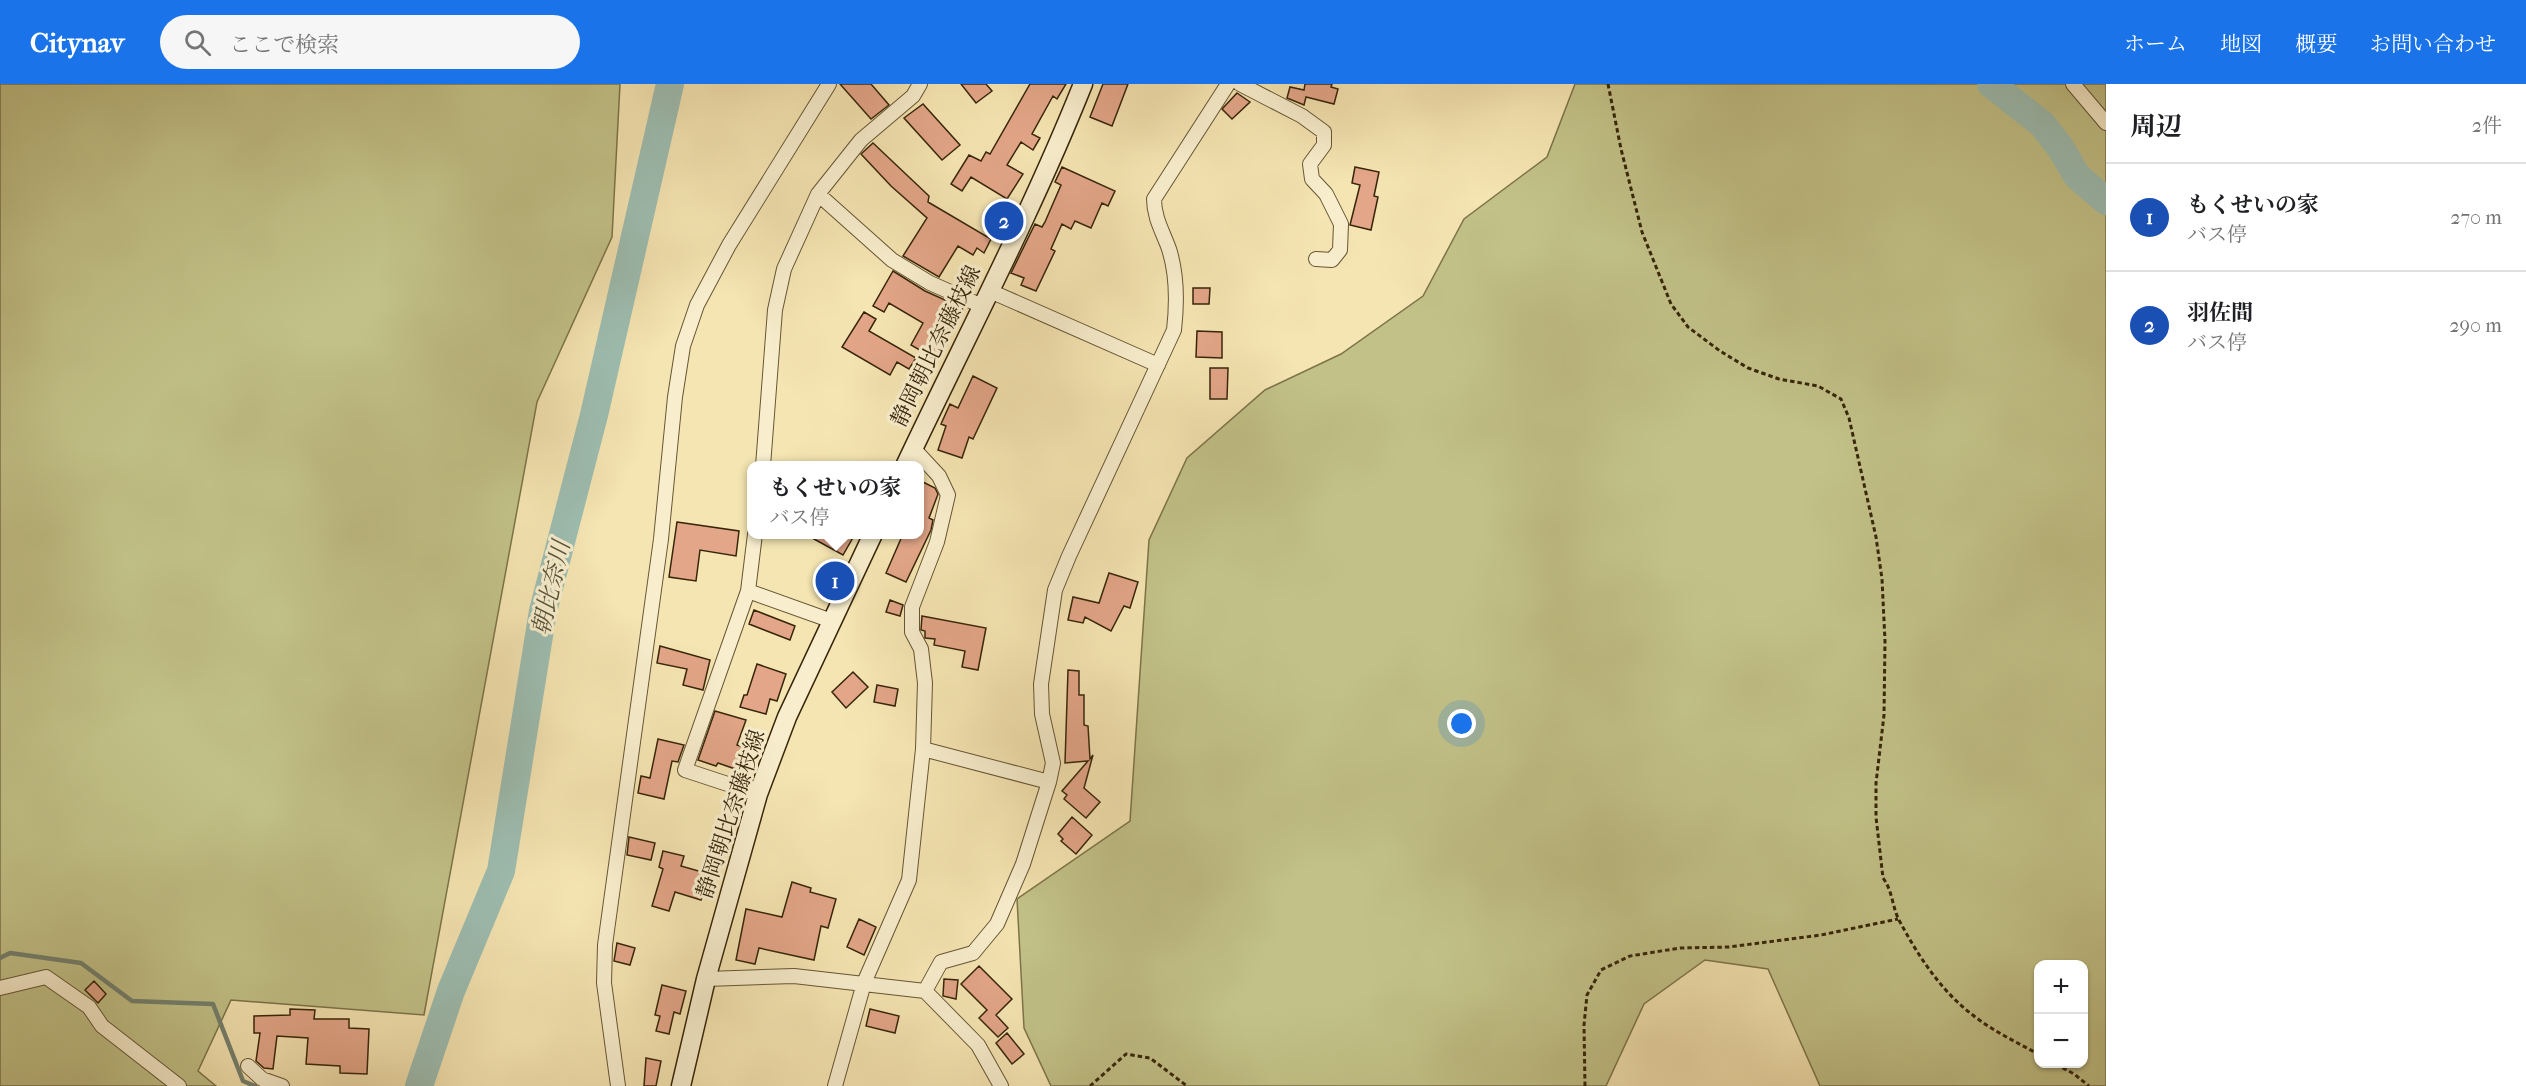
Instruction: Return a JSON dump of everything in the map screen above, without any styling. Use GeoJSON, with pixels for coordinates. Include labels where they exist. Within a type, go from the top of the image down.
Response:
{"type":"FeatureCollection","features":[{"type":"Feature","properties":{"kind":"main road","name":"静岡朝比奈藤枝線"},"geometry":{"type":"LineString","coordinates":[[907,461],[986,299],[1067,125],[1083,84]]}},
{"type":"Feature","properties":{"kind":"main road","name":"静岡朝比奈藤枝線"},"geometry":{"type":"LineString","coordinates":[[681,1086],[706,979],[758,794],[787,717],[871,539]]}},
{"type":"Feature","properties":{"kind":"street"},"geometry":{"type":"LineString","coordinates":[[618,1086],[604,983],[605,945],[661,539],[675,397],[683,346],[697,305],[729,245],[829,84]]}},
{"type":"Feature","properties":{"kind":"street"},"geometry":{"type":"LineString","coordinates":[[763,461],[775,310],[784,269],[818,194],[861,140],[912,96],[920,84]]}},
{"type":"Feature","properties":{"kind":"street"},"geometry":{"type":"LineString","coordinates":[[924,992],[941,962],[973,953],[997,924],[1023,864],[1053,763],[1042,714],[1041,684],[1055,590],[1174,330],[1176,308],[1170,251],[1154,212],[1154,199],[1228,84]]}},
{"type":"Feature","properties":{"kind":"street"},"geometry":{"type":"LineString","coordinates":[[1240,84],[1302,116],[1324,132],[1324,145],[1310,164],[1312,179],[1326,194],[1341,224],[1340,250],[1332,260],[1316,259]]}},
{"type":"Feature","properties":{"kind":"street"},"geometry":{"type":"LineString","coordinates":[[2073,84],[2094,106],[2106,123]]}},
{"type":"Feature","properties":{"kind":"street"},"geometry":{"type":"LineString","coordinates":[[818,194],[892,260],[930,283],[986,299],[1158,365]]}},
{"type":"Feature","properties":{"kind":"street"},"geometry":{"type":"LineString","coordinates":[[836,1086],[864,983],[909,880],[923,749],[925,683],[921,648],[912,632],[912,607],[937,542],[948,495],[939,476],[913,448]]}},
{"type":"Feature","properties":{"kind":"street"},"geometry":{"type":"LineString","coordinates":[[754,539],[748,591],[685,770],[758,794]]}},
{"type":"Feature","properties":{"kind":"street"},"geometry":{"type":"LineString","coordinates":[[748,591],[832,621]]}},
{"type":"Feature","properties":{"kind":"street"},"geometry":{"type":"LineString","coordinates":[[923,749],[1049,782]]}},
{"type":"Feature","properties":{"kind":"street"},"geometry":{"type":"LineString","coordinates":[[706,979],[794,976],[924,992],[978,1045],[1001,1086]]}},
{"type":"Feature","properties":{"kind":"street"},"geometry":{"type":"LineString","coordinates":[[0,988],[46,977],[89,1006],[102,1026],[179,1086]]}},
{"type":"Feature","properties":{"kind":"street"},"geometry":{"type":"LineString","coordinates":[[248,1066],[262,1079],[282,1086]]}},
{"type":"Feature","properties":{"kind":"path"},"geometry":{"type":"LineString","coordinates":[[1608,84],[1621,149],[1642,232],[1671,304],[1688,327],[1720,351],[1748,368],[1779,379],[1818,386],[1841,399],[1850,418],[1876,537],[1882,579],[1885,641],[1884,715],[1876,783],[1876,817],[1884,878],[1898,919],[1929,971],[1977,1018],[2034,1052]]}},
{"type":"Feature","properties":{"kind":"path"},"geometry":{"type":"LineString","coordinates":[[1585,1086],[1584,1025],[1587,995],[1601,970],[1630,956],[1680,948],[1729,947],[1821,935],[1898,919]]}},
{"type":"Feature","properties":{"kind":"path"},"geometry":{"type":"LineString","coordinates":[[1090,1086],[1125,1054],[1150,1058],[1187,1086]]}},
{"type":"Feature","properties":{"kind":"path"},"geometry":{"type":"LineString","coordinates":[[2063,1068],[2090,1086]]}},
{"type":"Feature","properties":{"kind":"green space"},"geometry":{"type":"Polygon","coordinates":[[[0,84],[620,84],[612,237],[537,402],[424,1015],[231,1000],[198,1071],[216,1086],[0,1086],[0,84]]]}},
{"type":"Feature","properties":{"kind":"green space"},"geometry":{"type":"Polygon","coordinates":[[[1575,84],[2106,84],[2106,1086],[1820,1086],[1768,969],[1705,960],[1644,1004],[1606,1086],[1051,1086],[1024,1028],[1017,899],[1130,821],[1149,540],[1187,458],[1265,390],[1341,354],[1423,296],[1464,219],[1547,157],[1575,84]]]}},
{"type":"Feature","properties":{"kind":"building"},"geometry":{"type":"Polygon","coordinates":[[[840,84],[871,84],[889,105],[871,119],[840,84]]]}},
{"type":"Feature","properties":{"kind":"building"},"geometry":{"type":"Polygon","coordinates":[[[961,84],[986,84],[992,91],[976,103],[961,84]]]}},
{"type":"Feature","properties":{"kind":"building"},"geometry":{"type":"Polygon","coordinates":[[[1030,84],[1066,84],[1057,99],[1053,96],[1032,134],[1040,138],[1033,150],[1021,142],[1007,165],[1023,174],[1007,199],[971,177],[962,191],[951,184],[969,155],[981,161],[986,152],[990,154],[1030,84]]]}},
{"type":"Feature","properties":{"kind":"building"},"geometry":{"type":"Polygon","coordinates":[[[1103,84],[1128,84],[1112,126],[1090,117],[1103,84]]]}},
{"type":"Feature","properties":{"kind":"building"},"geometry":{"type":"Polygon","coordinates":[[[1305,84],[1332,84],[1331,87],[1338,89],[1334,104],[1306,97],[1304,105],[1287,98],[1290,87],[1304,90],[1305,84]]]}},
{"type":"Feature","properties":{"kind":"building"},"geometry":{"type":"Polygon","coordinates":[[[1237,93],[1250,102],[1232,119],[1222,109],[1237,93]]]}},
{"type":"Feature","properties":{"kind":"building"},"geometry":{"type":"Polygon","coordinates":[[[923,104],[960,145],[942,160],[904,118],[923,104]]]}},
{"type":"Feature","properties":{"kind":"building"},"geometry":{"type":"Polygon","coordinates":[[[873,143],[929,196],[928,202],[991,239],[984,253],[977,248],[973,255],[958,246],[939,277],[903,256],[927,218],[891,186],[861,154],[873,143]]]}},
{"type":"Feature","properties":{"kind":"building"},"geometry":{"type":"Polygon","coordinates":[[[1062,167],[1115,191],[1108,206],[1102,203],[1091,228],[1075,221],[1071,229],[1062,224],[1051,249],[1055,251],[1036,291],[1021,285],[1024,278],[1011,273],[1035,224],[1042,227],[1045,222],[1061,185],[1055,182],[1062,167]]]}},
{"type":"Feature","properties":{"kind":"building"},"geometry":{"type":"Polygon","coordinates":[[[1355,167],[1379,172],[1374,196],[1378,197],[1371,230],[1350,225],[1360,185],[1352,183],[1355,167]]]}},
{"type":"Feature","properties":{"kind":"building"},"geometry":{"type":"Polygon","coordinates":[[[893,271],[925,291],[963,308],[935,359],[911,345],[923,323],[889,303],[884,312],[873,306],[893,271]]]}},
{"type":"Feature","properties":{"kind":"building"},"geometry":{"type":"Polygon","coordinates":[[[1193,288],[1210,288],[1209,304],[1193,304],[1193,288]]]}},
{"type":"Feature","properties":{"kind":"building"},"geometry":{"type":"Polygon","coordinates":[[[864,312],[876,319],[869,331],[916,358],[909,369],[897,362],[890,375],[842,347],[864,312]]]}},
{"type":"Feature","properties":{"kind":"building"},"geometry":{"type":"Polygon","coordinates":[[[1197,331],[1222,332],[1222,358],[1196,357],[1197,331]]]}},
{"type":"Feature","properties":{"kind":"building"},"geometry":{"type":"Polygon","coordinates":[[[1210,368],[1228,368],[1227,399],[1210,399],[1210,368]]]}},
{"type":"Feature","properties":{"kind":"building"},"geometry":{"type":"Polygon","coordinates":[[[973,376],[997,388],[973,439],[969,437],[962,458],[938,450],[946,426],[941,424],[950,404],[958,408],[973,376]]]}},
{"type":"Feature","properties":{"kind":"building"},"geometry":{"type":"Polygon","coordinates":[[[924,482],[935,488],[938,494],[929,518],[933,520],[931,530],[906,582],[886,573],[901,539],[924,539],[924,482]]]}},
{"type":"Feature","properties":{"kind":"building"},"geometry":{"type":"Polygon","coordinates":[[[677,522],[739,531],[736,556],[700,550],[696,581],[669,577],[677,522]]]}},
{"type":"Feature","properties":{"kind":"building"},"geometry":{"type":"Polygon","coordinates":[[[814,539],[852,539],[843,555],[814,539]]]}},
{"type":"Feature","properties":{"kind":"building"},"geometry":{"type":"Polygon","coordinates":[[[1109,573],[1138,582],[1130,608],[1124,606],[1111,631],[1085,617],[1083,623],[1068,620],[1073,597],[1099,603],[1109,573]]]}},
{"type":"Feature","properties":{"kind":"building"},"geometry":{"type":"Polygon","coordinates":[[[890,600],[903,605],[900,616],[886,612],[890,600]]]}},
{"type":"Feature","properties":{"kind":"building"},"geometry":{"type":"Polygon","coordinates":[[[754,610],[795,626],[790,640],[749,624],[754,610]]]}},
{"type":"Feature","properties":{"kind":"building"},"geometry":{"type":"Polygon","coordinates":[[[922,616],[986,628],[978,670],[962,667],[965,651],[934,645],[935,639],[925,638],[925,631],[921,630],[922,616]]]}},
{"type":"Feature","properties":{"kind":"building"},"geometry":{"type":"Polygon","coordinates":[[[660,646],[710,660],[703,690],[683,685],[687,669],[657,663],[660,646]]]}},
{"type":"Feature","properties":{"kind":"building"},"geometry":{"type":"Polygon","coordinates":[[[757,664],[786,674],[777,701],[770,699],[766,714],[740,707],[744,695],[747,695],[757,664]]]}},
{"type":"Feature","properties":{"kind":"building"},"geometry":{"type":"Polygon","coordinates":[[[1068,670],[1079,671],[1079,695],[1084,695],[1084,725],[1088,726],[1090,759],[1093,755],[1084,788],[1100,802],[1086,818],[1064,799],[1067,795],[1062,791],[1088,761],[1065,763],[1068,670]]]}},
{"type":"Feature","properties":{"kind":"building"},"geometry":{"type":"Polygon","coordinates":[[[853,672],[868,687],[846,708],[832,692],[853,672]]]}},
{"type":"Feature","properties":{"kind":"building"},"geometry":{"type":"Polygon","coordinates":[[[877,685],[898,689],[895,706],[874,702],[877,685]]]}},
{"type":"Feature","properties":{"kind":"building"},"geometry":{"type":"Polygon","coordinates":[[[715,711],[746,720],[737,745],[746,748],[738,770],[718,763],[716,766],[698,760],[715,711]]]}},
{"type":"Feature","properties":{"kind":"building"},"geometry":{"type":"Polygon","coordinates":[[[658,739],[684,745],[678,762],[672,761],[664,799],[638,793],[641,776],[650,778],[658,739]]]}},
{"type":"Feature","properties":{"kind":"building"},"geometry":{"type":"Polygon","coordinates":[[[1072,817],[1092,835],[1076,854],[1061,841],[1063,839],[1058,834],[1072,817]]]}},
{"type":"Feature","properties":{"kind":"building"},"geometry":{"type":"Polygon","coordinates":[[[629,837],[655,843],[651,860],[627,855],[629,837]]]}},
{"type":"Feature","properties":{"kind":"building"},"geometry":{"type":"Polygon","coordinates":[[[663,851],[684,856],[681,866],[709,874],[701,900],[675,892],[669,911],[652,906],[663,869],[659,867],[663,851]]]}},
{"type":"Feature","properties":{"kind":"building"},"geometry":{"type":"Polygon","coordinates":[[[792,882],[811,888],[810,892],[836,899],[828,928],[821,926],[814,960],[759,948],[755,964],[736,960],[746,909],[782,917],[792,882]]]}},
{"type":"Feature","properties":{"kind":"building"},"geometry":{"type":"Polygon","coordinates":[[[859,919],[876,927],[864,955],[847,947],[859,919]]]}},
{"type":"Feature","properties":{"kind":"building"},"geometry":{"type":"Polygon","coordinates":[[[617,943],[635,948],[630,965],[614,961],[617,943]]]}},
{"type":"Feature","properties":{"kind":"building"},"geometry":{"type":"Polygon","coordinates":[[[979,966],[1012,999],[996,1015],[1008,1028],[998,1037],[979,1018],[987,1010],[961,984],[979,966]]]}},
{"type":"Feature","properties":{"kind":"building"},"geometry":{"type":"Polygon","coordinates":[[[944,979],[958,980],[956,999],[943,996],[944,979]]]}},
{"type":"Feature","properties":{"kind":"building"},"geometry":{"type":"Polygon","coordinates":[[[94,981],[106,994],[98,1003],[85,990],[94,981]]]}},
{"type":"Feature","properties":{"kind":"building"},"geometry":{"type":"Polygon","coordinates":[[[662,985],[686,991],[680,1014],[674,1012],[669,1034],[656,1031],[660,1016],[655,1015],[662,985]]]}},
{"type":"Feature","properties":{"kind":"building"},"geometry":{"type":"Polygon","coordinates":[[[290,1009],[315,1010],[314,1019],[349,1019],[349,1028],[369,1029],[367,1074],[340,1073],[340,1066],[306,1064],[308,1038],[277,1036],[273,1069],[264,1068],[256,1061],[260,1033],[254,1033],[254,1016],[290,1015],[290,1009]]]}},
{"type":"Feature","properties":{"kind":"building"},"geometry":{"type":"Polygon","coordinates":[[[870,1009],[899,1016],[895,1033],[866,1026],[870,1009]]]}},
{"type":"Feature","properties":{"kind":"building"},"geometry":{"type":"Polygon","coordinates":[[[1007,1033],[1024,1054],[1012,1064],[996,1043],[1007,1033]]]}},
{"type":"Feature","properties":{"kind":"building"},"geometry":{"type":"Polygon","coordinates":[[[646,1058],[661,1061],[656,1086],[644,1086],[646,1058]]]}},
{"type":"Feature","properties":{"kind":"waterway","name":"朝比奈川"},"geometry":{"type":"LineString","coordinates":[[419,1086],[451,991],[501,871],[543,611],[594,415],[670,84]]}},
{"type":"Feature","properties":{"kind":"waterway"},"geometry":{"type":"LineString","coordinates":[[1991,84],[2042,124],[2060,147],[2077,176],[2106,201]]}},
{"type":"Feature","properties":{"kind":"waterway"},"geometry":{"type":"LineString","coordinates":[[0,958],[10,953],[81,963],[132,1001],[213,1004],[243,1081],[255,1086]]}},
{"type":"Feature","properties":{"kind":"place","name":"羽佐間"},"geometry":{"type":"Point","coordinates":[1004,221]}},
{"type":"Feature","properties":{"kind":"place","name":"もくせいの家"},"geometry":{"type":"Point","coordinates":[835,581]}}]}
